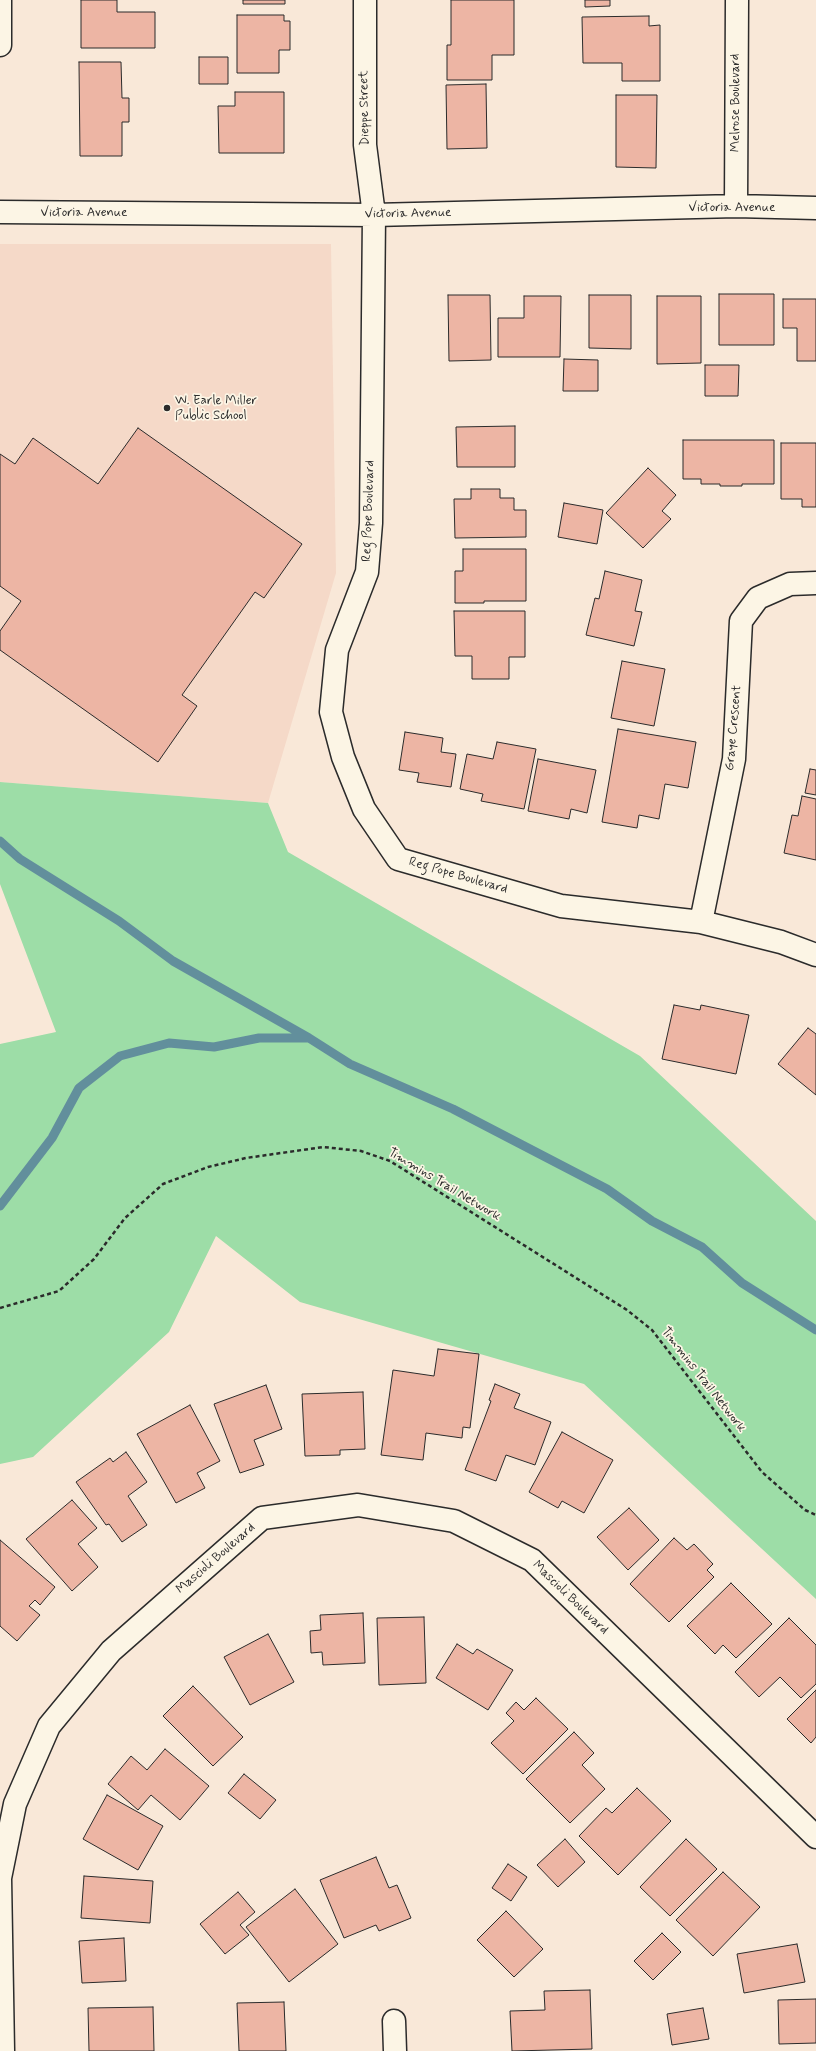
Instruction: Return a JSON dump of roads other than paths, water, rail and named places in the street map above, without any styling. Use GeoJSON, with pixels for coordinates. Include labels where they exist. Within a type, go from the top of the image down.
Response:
{"type":"FeatureCollection","features":[{"type":"Feature","properties":{"kind":"street"},"geometry":{"type":"LineString","coordinates":[[0,0],[0,45]]}},
{"type":"Feature","properties":{"kind":"street","name":"Dieppe Street"},"geometry":{"type":"LineString","coordinates":[[365,0],[365,145],[374,216]]}},
{"type":"Feature","properties":{"kind":"street","name":"Melrose Boulevard"},"geometry":{"type":"LineString","coordinates":[[736,206],[737,0]]}},
{"type":"Feature","properties":{"kind":"street","name":"Victoria Avenue"},"geometry":{"type":"LineString","coordinates":[[0,212],[374,216],[736,206],[816,208]]}},
{"type":"Feature","properties":{"kind":"street","name":"Reg Pope Boulevard"},"geometry":{"type":"LineString","coordinates":[[374,216],[371,523],[367,572],[337,650],[331,712],[343,758],[364,809],[398,859],[561,906],[700,922],[781,942],[816,956]]}},
{"type":"Feature","properties":{"kind":"street","name":"Graye Crescent"},"geometry":{"type":"LineString","coordinates":[[700,922],[734,759],[742,621],[758,598],[790,584],[816,584]]}},
{"type":"Feature","properties":{"kind":"street","name":"Mascioli Boulevard"},"geometry":{"type":"LineString","coordinates":[[3,2051],[0,1878],[15,1804],[49,1726],[111,1651],[262,1518],[358,1505],[454,1521],[532,1560],[816,1837]]}},
{"type":"Feature","properties":{"kind":"street"},"geometry":{"type":"LineString","coordinates":[[394,2021],[395,2051]]}},
{"type":"Feature","properties":{"kind":"waterway"},"geometry":{"type":"LineString","coordinates":[[0,841],[20,859],[119,921],[173,961],[309,1038],[350,1064],[453,1109],[607,1189],[652,1221],[702,1247],[742,1283],[816,1330]]}},
{"type":"Feature","properties":{"kind":"waterway"},"geometry":{"type":"LineString","coordinates":[[0,1206],[52,1138],[79,1088],[120,1056],[169,1043],[214,1047],[259,1038],[307,1038]]}},
{"type":"Feature","properties":{"kind":"place","name":"W. Earle Miller Public School"},"geometry":{"type":"Point","coordinates":[167,408]}}]}
